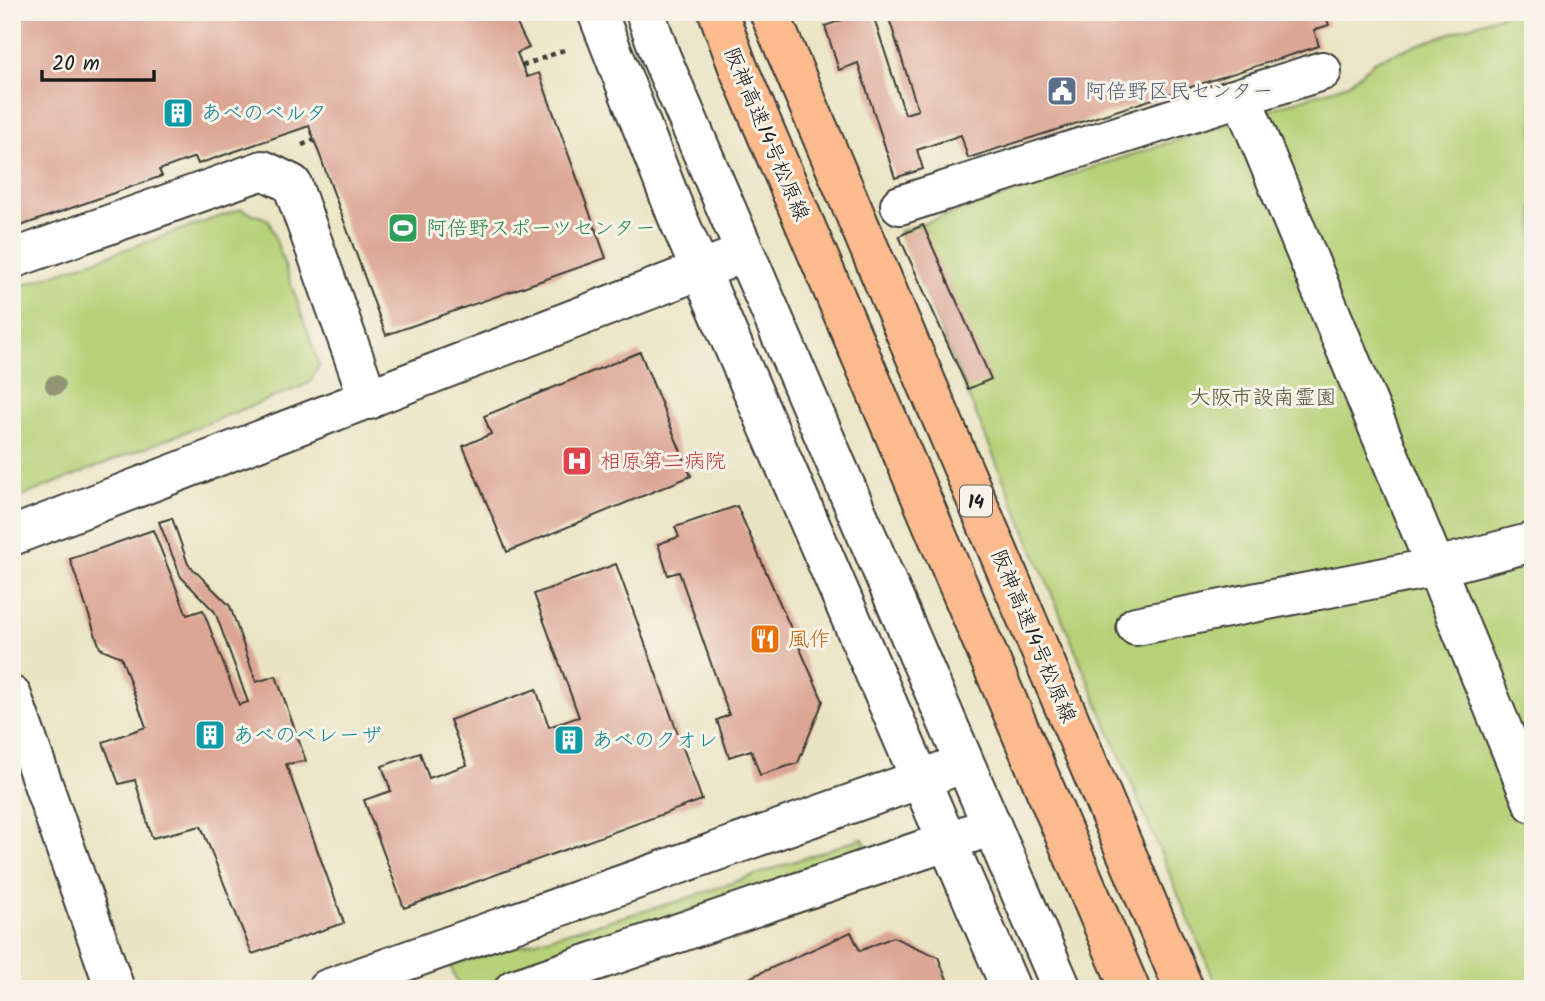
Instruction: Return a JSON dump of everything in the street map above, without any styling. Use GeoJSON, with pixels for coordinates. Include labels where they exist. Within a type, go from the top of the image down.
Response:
{"type":"FeatureCollection","features":[{"type":"Feature","properties":{"kind":"highway","name":"阪神高速14号松原線"},"geometry":{"type":"LineString","coordinates":[[718,12],[743,80],[1130,989]]}},
{"type":"Feature","properties":{"kind":"highway","name":"阪神高速14号松原線"},"geometry":{"type":"LineString","coordinates":[[769,12],[1184,989]]}},
{"type":"Feature","properties":{"kind":"street"},"geometry":{"type":"LineString","coordinates":[[597,12],[619,75],[701,270],[1011,989]]}},
{"type":"Feature","properties":{"kind":"street"},"geometry":{"type":"LineString","coordinates":[[645,12],[1062,989]]}},
{"type":"Feature","properties":{"kind":"street"},"geometry":{"type":"LineString","coordinates":[[900,205],[1322,71]]}},
{"type":"Feature","properties":{"kind":"street"},"geometry":{"type":"LineString","coordinates":[[1242,98],[1533,803]]}},
{"type":"Feature","properties":{"kind":"street"},"geometry":{"type":"LineString","coordinates":[[12,259],[262,170],[292,184],[369,400]]}},
{"type":"Feature","properties":{"kind":"street"},"geometry":{"type":"LineString","coordinates":[[12,536],[746,253]]}},
{"type":"Feature","properties":{"kind":"street"},"geometry":{"type":"LineString","coordinates":[[1136,626],[1436,567],[1533,542]]}},
{"type":"Feature","properties":{"kind":"street"},"geometry":{"type":"LineString","coordinates":[[12,696],[115,989]]}},
{"type":"Feature","properties":{"kind":"street"},"geometry":{"type":"LineString","coordinates":[[327,989],[966,762]]}},
{"type":"Feature","properties":{"kind":"street"},"geometry":{"type":"LineString","coordinates":[[514,989],[993,824]]}},
{"type":"Feature","properties":{"kind":"path"},"geometry":{"type":"LineString","coordinates":[[522,66],[564,50]]}},
{"type":"Feature","properties":{"kind":"green space","name":"大阪市設南霊園"},"geometry":{"type":"Polygon","coordinates":[[[1510,12],[1533,12],[1533,989],[1218,989],[899,231],[1348,84],[1378,59],[1510,12]]]}},
{"type":"Feature","properties":{"kind":"green space"},"geometry":{"type":"Polygon","coordinates":[[[241,209],[269,220],[319,365],[310,383],[12,500],[12,289],[241,209]]]}},
{"type":"Feature","properties":{"kind":"green space"},"geometry":{"type":"Polygon","coordinates":[[[862,838],[868,848],[470,989],[460,989],[450,965],[679,901],[862,838]]]}},
{"type":"Feature","properties":{"kind":"building"},"geometry":{"type":"Polygon","coordinates":[[[12,12],[511,12],[529,48],[517,53],[522,66],[527,77],[539,73],[606,258],[386,335],[309,126],[198,164],[195,157],[159,170],[162,176],[12,229],[12,12]]]}},
{"type":"Feature","properties":{"kind":"building","name":"阿倍野区民センター"},"geometry":{"type":"Polygon","coordinates":[[[839,12],[872,12],[905,114],[918,110],[887,12],[1324,12],[1329,25],[1314,30],[1319,46],[968,158],[961,135],[917,150],[923,169],[895,178],[858,63],[839,70],[825,26],[842,20],[839,12]]]}},
{"type":"Feature","properties":{"kind":"building"},"geometry":{"type":"Polygon","coordinates":[[[923,225],[991,379],[968,389],[899,236],[923,225]]]}},
{"type":"Feature","properties":{"kind":"building","name":"相原第二病院"},"geometry":{"type":"Polygon","coordinates":[[[640,352],[691,476],[507,552],[463,446],[491,434],[484,416],[640,352]]]}},
{"type":"Feature","properties":{"kind":"building"},"geometry":{"type":"Polygon","coordinates":[[[737,506],[823,701],[798,763],[760,775],[751,750],[729,757],[717,720],[729,715],[679,572],[668,575],[658,544],[679,537],[675,527],[737,506]]]}},
{"type":"Feature","properties":{"kind":"building","name":"あべのベレーザ"},"geometry":{"type":"Polygon","coordinates":[[[172,518],[188,564],[230,606],[256,682],[276,676],[306,761],[286,764],[344,923],[252,954],[201,826],[152,838],[135,780],[119,784],[103,742],[146,727],[121,657],[100,648],[70,559],[153,530],[187,615],[203,610],[239,705],[248,702],[215,612],[181,577],[159,522],[172,518]]]}},
{"type":"Feature","properties":{"kind":"building","name":"あべのクオレ"},"geometry":{"type":"Polygon","coordinates":[[[616,564],[702,800],[404,908],[364,800],[391,791],[382,766],[420,753],[429,778],[467,765],[450,720],[536,689],[549,727],[579,717],[534,594],[616,564]]]}},
{"type":"Feature","properties":{"kind":"building"},"geometry":{"type":"Polygon","coordinates":[[[851,932],[860,951],[893,937],[938,957],[951,989],[751,989],[747,979],[851,932]]]}},
{"type":"Feature","properties":{"kind":"place","name":"阿倍野区民センター"},"geometry":{"type":"Point","coordinates":[1062,91]}},
{"type":"Feature","properties":{"kind":"place","name":"あべのベルタ"},"geometry":{"type":"Point","coordinates":[178,113]}},
{"type":"Feature","properties":{"kind":"place","name":"阿倍野スポーツセンター"},"geometry":{"type":"Point","coordinates":[403,228]}},
{"type":"Feature","properties":{"kind":"place","name":"相原第二病院"},"geometry":{"type":"Point","coordinates":[577,461]}},
{"type":"Feature","properties":{"kind":"place","name":"風作"},"geometry":{"type":"Point","coordinates":[765,639]}},
{"type":"Feature","properties":{"kind":"place","name":"あべのベレーザ"},"geometry":{"type":"Point","coordinates":[210,735]}},
{"type":"Feature","properties":{"kind":"place","name":"あべのクオレ"},"geometry":{"type":"Point","coordinates":[569,740]}}]}
